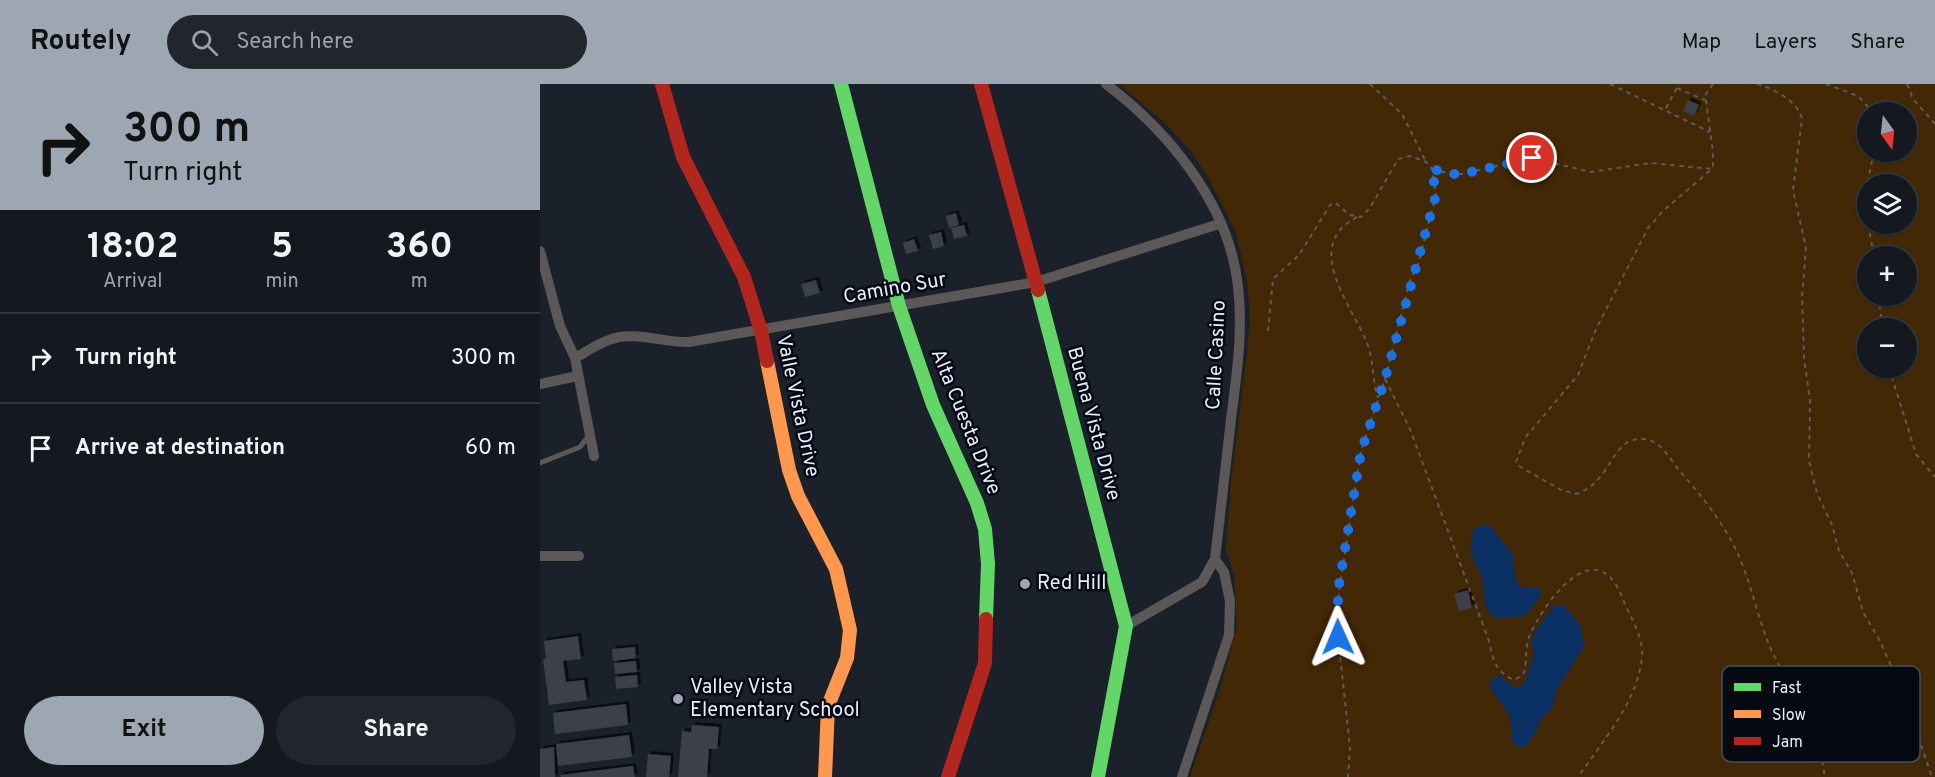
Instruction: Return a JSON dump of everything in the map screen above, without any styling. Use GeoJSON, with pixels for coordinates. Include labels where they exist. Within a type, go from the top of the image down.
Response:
{"type":"FeatureCollection","features":[{"type":"Feature","properties":{"kind":"street","name":"Valle Vista Drive"},"geometry":{"type":"LineString","coordinates":[[662,84],[683,157],[744,277],[761,331],[789,470],[798,496],[836,569],[850,630],[847,658],[828,706],[825,777]]}},
{"type":"Feature","properties":{"kind":"street","name":"Alta Cuesta Drive"},"geometry":{"type":"LineString","coordinates":[[841,84],[899,306],[933,405],[977,503],[985,529],[988,564],[985,663],[948,777]]}},
{"type":"Feature","properties":{"kind":"street","name":"Buena Vista Drive"},"geometry":{"type":"LineString","coordinates":[[981,84],[1036,282],[1126,626],[1098,777]]}},
{"type":"Feature","properties":{"kind":"street","name":"Calle Casino"},"geometry":{"type":"LineString","coordinates":[[1106,84],[1176,148],[1193,172],[1230,247],[1237,276],[1240,327],[1215,559],[1202,582],[1126,626]]}},
{"type":"Feature","properties":{"kind":"street","name":"Camino Sur"},"geometry":{"type":"LineString","coordinates":[[575,358],[609,340],[626,336],[670,343],[761,331],[1036,282],[1219,224]]}},
{"type":"Feature","properties":{"kind":"street"},"geometry":{"type":"LineString","coordinates":[[540,251],[560,326],[575,358],[594,456]]}},
{"type":"Feature","properties":{"kind":"street"},"geometry":{"type":"LineString","coordinates":[[540,384],[577,376]]}},
{"type":"Feature","properties":{"kind":"street"},"geometry":{"type":"LineString","coordinates":[[540,556],[579,556]]}},
{"type":"Feature","properties":{"kind":"street"},"geometry":{"type":"LineString","coordinates":[[1182,777],[1229,635],[1230,601],[1224,572],[1215,559]]}},
{"type":"Feature","properties":{"kind":"lane"},"geometry":{"type":"LineString","coordinates":[[540,463],[580,447],[589,435]]}},
{"type":"Feature","properties":{"kind":"path"},"geometry":{"type":"LineString","coordinates":[[1348,777],[1350,747],[1338,637],[1338,599],[1361,452],[1385,379],[1436,195],[1432,169],[1426,162],[1402,114],[1370,84]]}},
{"type":"Feature","properties":{"kind":"path"},"geometry":{"type":"LineString","coordinates":[[1610,84],[1710,132]]}},
{"type":"Feature","properties":{"kind":"path"},"geometry":{"type":"LineString","coordinates":[[1666,109],[1679,84]]}},
{"type":"Feature","properties":{"kind":"path"},"geometry":{"type":"LineString","coordinates":[[1713,84],[1706,94],[1713,170]]}},
{"type":"Feature","properties":{"kind":"path"},"geometry":{"type":"LineString","coordinates":[[1757,84],[1798,108],[1802,119],[1793,190],[1805,240],[1804,352],[1810,400],[1808,451],[1814,483],[1832,525],[1839,551],[1852,573],[1863,612],[1891,666]]}},
{"type":"Feature","properties":{"kind":"path"},"geometry":{"type":"LineString","coordinates":[[1826,84],[1865,102]]}},
{"type":"Feature","properties":{"kind":"path"},"geometry":{"type":"LineString","coordinates":[[1907,84],[1913,99],[1935,124]]}},
{"type":"Feature","properties":{"kind":"path"},"geometry":{"type":"LineString","coordinates":[[1677,88],[1706,100]]}},
{"type":"Feature","properties":{"kind":"path"},"geometry":{"type":"LineString","coordinates":[[1378,398],[1368,345],[1341,290],[1332,260],[1334,237],[1341,228],[1357,217],[1365,215],[1398,159],[1410,156],[1426,162]]}},
{"type":"Feature","properties":{"kind":"path"},"geometry":{"type":"LineString","coordinates":[[1432,169],[1451,174],[1462,174],[1532,158],[1591,172],[1651,163],[1713,170]]}},
{"type":"Feature","properties":{"kind":"path"},"geometry":{"type":"LineString","coordinates":[[1713,170],[1663,211],[1648,228],[1600,320],[1578,375],[1525,438],[1516,462],[1557,488],[1576,494],[1595,485],[1606,472],[1616,450],[1625,444],[1644,439],[1661,446],[1709,506],[1733,543],[1771,650],[1780,666]]}},
{"type":"Feature","properties":{"kind":"path"},"geometry":{"type":"LineString","coordinates":[[1268,331],[1274,279],[1299,255],[1330,205],[1336,203],[1340,209],[1357,217]]}},
{"type":"Feature","properties":{"kind":"path"},"geometry":{"type":"LineString","coordinates":[[1892,378],[1916,454],[1935,477]]}},
{"type":"Feature","properties":{"kind":"path"},"geometry":{"type":"LineString","coordinates":[[1385,379],[1410,429],[1474,599],[1492,660],[1500,672],[1514,680],[1523,675],[1527,661],[1528,638],[1560,586],[1583,571],[1593,570],[1602,572],[1619,589],[1642,644],[1639,672],[1632,692],[1605,738],[1578,777]]}},
{"type":"Feature","properties":{"kind":"path"},"geometry":{"type":"LineString","coordinates":[[1920,742],[1932,777]]}},
{"type":"Feature","properties":{"kind":"path"},"geometry":{"type":"LineString","coordinates":[[1822,762],[1825,777]]}},
{"type":"Feature","properties":{"kind":"shaded area"},"geometry":{"type":"Polygon","coordinates":[[[1119,84],[1935,84],[1935,777],[1190,777],[1218,695],[1237,627],[1234,575],[1226,549],[1231,480],[1250,317],[1247,281],[1236,233],[1209,179],[1191,151],[1165,123],[1119,84]]]}},
{"type":"Feature","properties":{"kind":"water"},"geometry":{"type":"Polygon","coordinates":[[[1488,524],[1513,554],[1515,578],[1521,587],[1540,588],[1541,596],[1525,616],[1495,618],[1487,610],[1482,575],[1473,559],[1471,541],[1474,529],[1488,524]]]}},
{"type":"Feature","properties":{"kind":"water"},"geometry":{"type":"Polygon","coordinates":[[[1555,604],[1564,606],[1580,625],[1584,647],[1557,689],[1553,707],[1540,721],[1536,732],[1525,747],[1519,748],[1512,741],[1512,729],[1507,711],[1494,694],[1490,681],[1498,675],[1515,688],[1524,683],[1534,654],[1531,644],[1534,633],[1555,604]]]}},
{"type":"Feature","properties":{"kind":"building"},"geometry":{"type":"Polygon","coordinates":[[[1688,100],[1699,105],[1694,116],[1683,111],[1688,100]]]}},
{"type":"Feature","properties":{"kind":"building"},"geometry":{"type":"Polygon","coordinates":[[[956,213],[959,225],[949,228],[946,216],[956,213]]]}},
{"type":"Feature","properties":{"kind":"building"},"geometry":{"type":"Polygon","coordinates":[[[964,225],[967,236],[954,239],[951,228],[964,225]]]}},
{"type":"Feature","properties":{"kind":"building"},"geometry":{"type":"Polygon","coordinates":[[[941,232],[944,246],[933,249],[929,235],[941,232]]]}},
{"type":"Feature","properties":{"kind":"building"},"geometry":{"type":"Polygon","coordinates":[[[914,239],[918,251],[906,254],[903,243],[914,239]]]}},
{"type":"Feature","properties":{"kind":"building"},"geometry":{"type":"Polygon","coordinates":[[[816,280],[820,293],[805,297],[801,284],[816,280]]]}},
{"type":"Feature","properties":{"kind":"building"},"geometry":{"type":"Polygon","coordinates":[[[1468,590],[1472,608],[1459,611],[1454,594],[1468,590]]]}},
{"type":"Feature","properties":{"kind":"building"},"geometry":{"type":"Polygon","coordinates":[[[578,636],[581,659],[563,661],[566,682],[584,680],[587,700],[549,705],[543,659],[546,659],[544,641],[578,636]]]}},
{"type":"Feature","properties":{"kind":"building"},"geometry":{"type":"Polygon","coordinates":[[[635,647],[636,658],[613,661],[612,649],[635,647]]]}},
{"type":"Feature","properties":{"kind":"building"},"geometry":{"type":"Polygon","coordinates":[[[636,661],[637,672],[615,674],[614,663],[636,661]]]}},
{"type":"Feature","properties":{"kind":"building"},"geometry":{"type":"Polygon","coordinates":[[[637,675],[638,687],[616,689],[615,677],[637,675]]]}},
{"type":"Feature","properties":{"kind":"building"},"geometry":{"type":"Polygon","coordinates":[[[626,704],[628,725],[555,734],[553,713],[626,704]]]}},
{"type":"Feature","properties":{"kind":"building"},"geometry":{"type":"Polygon","coordinates":[[[692,725],[719,727],[717,749],[709,749],[707,777],[678,777],[682,731],[691,732],[692,725]]]}},
{"type":"Feature","properties":{"kind":"building"},"geometry":{"type":"Polygon","coordinates":[[[629,735],[632,757],[558,766],[556,744],[629,735]]]}},
{"type":"Feature","properties":{"kind":"building"},"geometry":{"type":"Polygon","coordinates":[[[554,747],[555,777],[540,777],[540,749],[554,747]]]}},
{"type":"Feature","properties":{"kind":"building"},"geometry":{"type":"Polygon","coordinates":[[[648,754],[671,756],[669,777],[646,777],[648,754]]]}},
{"type":"Feature","properties":{"kind":"building"},"geometry":{"type":"Polygon","coordinates":[[[633,766],[635,777],[561,777],[560,775],[633,766]]]}},
{"type":"Feature","properties":{"kind":"traffic: fast"},"geometry":{"type":"LineString","coordinates":[[841,84],[899,306],[933,405],[977,503],[985,529],[988,564],[986,619]]}},
{"type":"Feature","properties":{"kind":"traffic: fast"},"geometry":{"type":"LineString","coordinates":[[1038,290],[1126,626],[1098,777]]}},
{"type":"Feature","properties":{"kind":"traffic: slow"},"geometry":{"type":"LineString","coordinates":[[767,361],[789,470],[798,496],[836,569],[850,630],[847,658],[828,706],[825,777]]}},
{"type":"Feature","properties":{"kind":"traffic: jam"},"geometry":{"type":"LineString","coordinates":[[662,84],[683,157],[744,277],[761,331],[767,361]]}},
{"type":"Feature","properties":{"kind":"traffic: jam"},"geometry":{"type":"LineString","coordinates":[[981,84],[1038,290]]}},
{"type":"Feature","properties":{"kind":"traffic: jam"},"geometry":{"type":"LineString","coordinates":[[948,777],[985,663],[986,619]]}},
{"type":"Feature","properties":{"kind":"place","name":"Red Hill"},"geometry":{"type":"Point","coordinates":[1025,584]}},
{"type":"Feature","properties":{"kind":"place","name":"Valley Vista Elementary School"},"geometry":{"type":"Point","coordinates":[678,699]}},
{"type":"Feature","properties":{"kind":"route"},"geometry":{"type":"LineString","coordinates":[[1338,637],[1338,591],[1361,452],[1385,379],[1410,280],[1418,265],[1436,195],[1432,169],[1447,174],[1462,174],[1532,158]]}}]}
